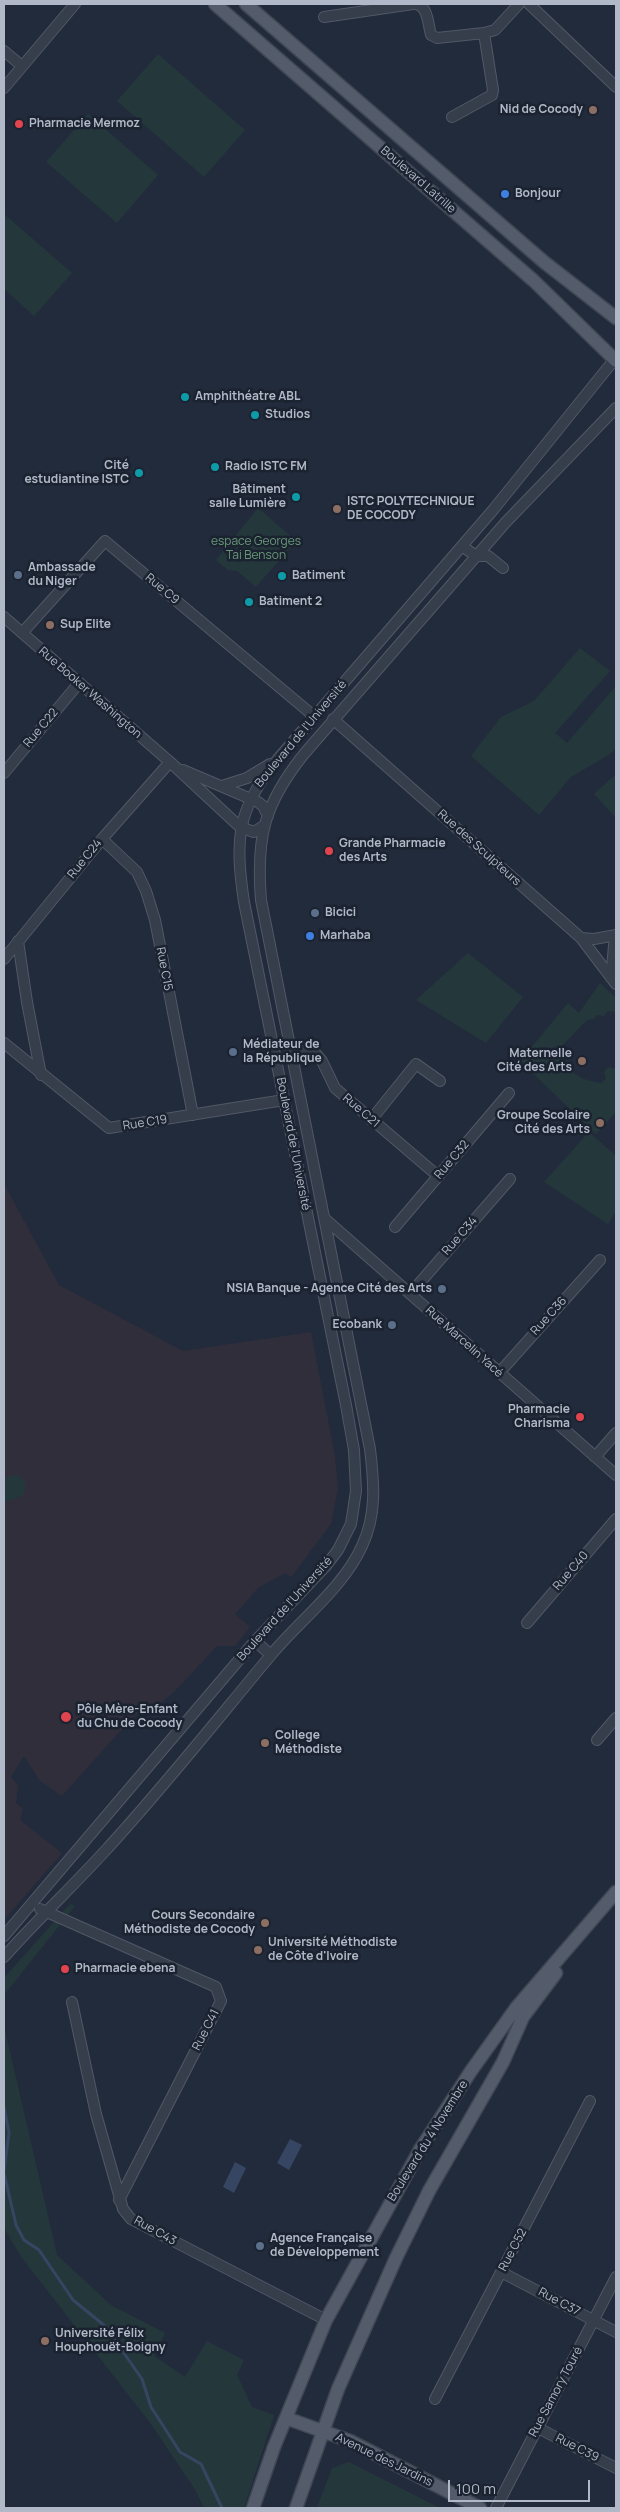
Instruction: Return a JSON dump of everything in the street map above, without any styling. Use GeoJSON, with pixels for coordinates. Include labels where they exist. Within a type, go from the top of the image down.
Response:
{"type":"FeatureCollection","features":[{"type":"Feature","properties":{"kind":"main road","name":"Boulevard Latrille"},"geometry":{"type":"LineString","coordinates":[[216,4],[534,281],[616,360]]}},
{"type":"Feature","properties":{"kind":"main road","name":"Boulevard Latrille"},"geometry":{"type":"LineString","coordinates":[[246,4],[544,262],[616,318]]}},
{"type":"Feature","properties":{"kind":"main road","name":"Boulevard du 4 Novembre"},"geometry":{"type":"LineString","coordinates":[[253,2508],[286,2418],[326,2320],[402,2181],[471,2071],[516,2008],[616,1892]]}},
{"type":"Feature","properties":{"kind":"main road","name":"Boulevard du 4 Novembre"},"geometry":{"type":"LineString","coordinates":[[296,2508],[338,2389],[396,2258],[433,2183],[503,2062],[523,2017],[556,1974],[616,1905]]}},
{"type":"Feature","properties":{"kind":"main road","name":"Avenue des Jardins"},"geometry":{"type":"LineString","coordinates":[[286,2418],[361,2446],[480,2508]]}},
{"type":"Feature","properties":{"kind":"street"},"geometry":{"type":"LineString","coordinates":[[4,88],[75,4]]}},
{"type":"Feature","properties":{"kind":"street"},"geometry":{"type":"LineString","coordinates":[[324,18],[420,4],[425,9],[431,35],[437,38],[495,30],[519,4]]}},
{"type":"Feature","properties":{"kind":"street"},"geometry":{"type":"LineString","coordinates":[[529,4],[616,87]]}},
{"type":"Feature","properties":{"kind":"street"},"geometry":{"type":"LineString","coordinates":[[452,117],[492,95],[493,90],[484,33]]}},
{"type":"Feature","properties":{"kind":"street"},"geometry":{"type":"LineString","coordinates":[[4,50],[22,66]]}},
{"type":"Feature","properties":{"kind":"street","name":"Boulevard de l'Université"},"geometry":{"type":"LineString","coordinates":[[4,1936],[255,1642],[325,1567],[346,1538],[354,1509],[356,1482],[354,1450],[244,902],[240,870],[240,827],[250,798],[260,781],[277,760],[462,546],[616,360]]}},
{"type":"Feature","properties":{"kind":"street"},"geometry":{"type":"LineString","coordinates":[[462,546],[476,556],[486,551],[616,408]]}},
{"type":"Feature","properties":{"kind":"street"},"geometry":{"type":"LineString","coordinates":[[471,534],[503,568]]}},
{"type":"Feature","properties":{"kind":"street","name":"Rue C9"},"geometry":{"type":"LineString","coordinates":[[22,633],[105,541],[315,717]]}},
{"type":"Feature","properties":{"kind":"street","name":"Boulevard de l'Université"},"geometry":{"type":"LineString","coordinates":[[4,1958],[44,1912],[104,1852],[186,1760],[271,1655],[354,1562],[368,1531],[374,1493],[370,1449],[261,900],[258,858],[260,841],[266,820],[278,791],[293,768],[333,719],[476,556]]}},
{"type":"Feature","properties":{"kind":"street","name":"Rue Booker Washington"},"geometry":{"type":"LineString","coordinates":[[4,617],[174,765],[240,827]]}},
{"type":"Feature","properties":{"kind":"street","name":"Rue C22"},"geometry":{"type":"LineString","coordinates":[[4,773],[79,683]]}},
{"type":"Feature","properties":{"kind":"street","name":"Rue des Sculpteurs"},"geometry":{"type":"LineString","coordinates":[[333,719],[581,938],[614,981]]}},
{"type":"Feature","properties":{"kind":"street"},"geometry":{"type":"LineString","coordinates":[[222,786],[254,774],[277,760]]}},
{"type":"Feature","properties":{"kind":"street","name":"Rue Booker Washington"},"geometry":{"type":"LineString","coordinates":[[174,765],[261,803],[266,820]]}},
{"type":"Feature","properties":{"kind":"street","name":"Rue C24"},"geometry":{"type":"LineString","coordinates":[[4,959],[102,839],[174,765]]}},
{"type":"Feature","properties":{"kind":"street"},"geometry":{"type":"LineString","coordinates":[[240,827],[254,832],[266,820]]}},
{"type":"Feature","properties":{"kind":"street","name":"Rue C15"},"geometry":{"type":"LineString","coordinates":[[102,839],[137,872],[146,892],[155,920],[193,1115]]}},
{"type":"Feature","properties":{"kind":"street"},"geometry":{"type":"LineString","coordinates":[[581,938],[594,940],[616,935],[614,981]]}},
{"type":"Feature","properties":{"kind":"street"},"geometry":{"type":"LineString","coordinates":[[18,941],[41,1075]]}},
{"type":"Feature","properties":{"kind":"street","name":"Rue C19"},"geometry":{"type":"LineString","coordinates":[[4,1043],[41,1075],[109,1128],[284,1100]]}},
{"type":"Feature","properties":{"kind":"street","name":"Rue C21"},"geometry":{"type":"LineString","coordinates":[[291,1053],[308,1050],[316,1054],[322,1061],[335,1088],[438,1176]]}},
{"type":"Feature","properties":{"kind":"street"},"geometry":{"type":"LineString","coordinates":[[371,1120],[416,1064],[440,1081]]}},
{"type":"Feature","properties":{"kind":"street","name":"Rue C32"},"geometry":{"type":"LineString","coordinates":[[395,1227],[509,1093]]}},
{"type":"Feature","properties":{"kind":"street","name":"Rue C34"},"geometry":{"type":"LineString","coordinates":[[410,1294],[510,1179]]}},
{"type":"Feature","properties":{"kind":"street"},"geometry":{"type":"LineString","coordinates":[[309,1222],[324,1218]]}},
{"type":"Feature","properties":{"kind":"street","name":"Rue Marcelin Yacé"},"geometry":{"type":"LineString","coordinates":[[324,1218],[616,1475]]}},
{"type":"Feature","properties":{"kind":"street","name":"Rue C36"},"geometry":{"type":"LineString","coordinates":[[499,1373],[600,1260]]}},
{"type":"Feature","properties":{"kind":"street"},"geometry":{"type":"LineString","coordinates":[[595,1457],[616,1433]]}},
{"type":"Feature","properties":{"kind":"street","name":"Rue C40"},"geometry":{"type":"LineString","coordinates":[[526,1623],[616,1519]]}},
{"type":"Feature","properties":{"kind":"street"},"geometry":{"type":"LineString","coordinates":[[255,1642],[271,1655]]}},
{"type":"Feature","properties":{"kind":"street"},"geometry":{"type":"LineString","coordinates":[[597,1740],[616,1718]]}},
{"type":"Feature","properties":{"kind":"street","name":"Rue C41"},"geometry":{"type":"LineString","coordinates":[[32,1903],[44,1912],[216,1987],[220,1993],[221,2001],[119,2200]]}},
{"type":"Feature","properties":{"kind":"street","name":"Rue C43"},"geometry":{"type":"LineString","coordinates":[[72,2002],[96,2114],[123,2209],[132,2219],[326,2320]]}},
{"type":"Feature","properties":{"kind":"street","name":"Rue C52"},"geometry":{"type":"LineString","coordinates":[[435,2399],[590,2101]]}},
{"type":"Feature","properties":{"kind":"street","name":"Rue C37"},"geometry":{"type":"LineString","coordinates":[[501,2272],[616,2332]]}},
{"type":"Feature","properties":{"kind":"street","name":"Rue Samory Touré"},"geometry":{"type":"LineString","coordinates":[[496,2508],[616,2277]]}},
{"type":"Feature","properties":{"kind":"street","name":"Rue C39"},"geometry":{"type":"LineString","coordinates":[[538,2428],[616,2468]]}},
{"type":"Feature","properties":{"kind":"shaded area"},"geometry":{"type":"Polygon","coordinates":[[[4,1184],[59,1285],[183,1351],[311,1332],[335,1456],[338,1488],[331,1524],[291,1577],[285,1573],[259,1587],[235,1614],[250,1627],[235,1646],[217,1646],[175,1691],[149,1713],[140,1711],[62,1796],[40,1781],[24,1756],[11,1777],[18,1785],[16,1803],[23,1809],[20,1820],[62,1853],[4,1920],[4,1184]]]}},
{"type":"Feature","properties":{"kind":"green space"},"geometry":{"type":"Polygon","coordinates":[[[158,54],[245,130],[204,177],[117,101],[158,54]]]}},
{"type":"Feature","properties":{"kind":"green space"},"geometry":{"type":"Polygon","coordinates":[[[88,114],[158,175],[117,223],[46,162],[88,114]]]}},
{"type":"Feature","properties":{"kind":"green space"},"geometry":{"type":"Polygon","coordinates":[[[4,214],[72,273],[34,316],[4,289],[4,214]]]}},
{"type":"Feature","properties":{"kind":"green space","name":"espace Georges Tai Benson"},"geometry":{"type":"Polygon","coordinates":[[[258,508],[296,541],[256,587],[237,571],[228,570],[216,560],[258,508]]]}},
{"type":"Feature","properties":{"kind":"green space"},"geometry":{"type":"Polygon","coordinates":[[[580,648],[610,671],[555,733],[567,743],[616,686],[616,748],[610,754],[571,777],[539,815],[471,756],[501,717],[534,701],[580,648]]]}},
{"type":"Feature","properties":{"kind":"green space"},"geometry":{"type":"Polygon","coordinates":[[[616,774],[616,818],[594,794],[616,774]]]}},
{"type":"Feature","properties":{"kind":"green space"},"geometry":{"type":"Polygon","coordinates":[[[468,953],[523,997],[486,1043],[416,1000],[468,953]]]}},
{"type":"Feature","properties":{"kind":"green space"},"geometry":{"type":"Polygon","coordinates":[[[600,983],[616,998],[616,1012],[608,1011],[604,1016],[597,1015],[594,1019],[587,1020],[554,1054],[575,1074],[594,1082],[602,1083],[606,1078],[604,1072],[608,1067],[616,1069],[616,1112],[596,1134],[520,1061],[568,1003],[579,1013],[600,983]]]}},
{"type":"Feature","properties":{"kind":"green space"},"geometry":{"type":"Polygon","coordinates":[[[589,1132],[616,1156],[616,1211],[608,1224],[544,1182],[589,1132]]]}},
{"type":"Feature","properties":{"kind":"green space"},"geometry":{"type":"Polygon","coordinates":[[[14,1475],[21,1477],[25,1481],[25,1492],[21,1496],[4,1503],[4,1479],[14,1475]]]}},
{"type":"Feature","properties":{"kind":"green space"},"geometry":{"type":"Polygon","coordinates":[[[70,1904],[75,1906],[4,1995],[4,1978],[70,1904]]]}},
{"type":"Feature","properties":{"kind":"green space"},"geometry":{"type":"Polygon","coordinates":[[[4,2026],[57,2255],[111,2305],[165,2333],[154,2356],[185,2377],[207,2341],[244,2360],[237,2375],[252,2407],[274,2415],[244,2508],[204,2508],[196,2491],[151,2424],[22,2258],[4,2228],[4,2026]]]}},
{"type":"Feature","properties":{"kind":"green space"},"geometry":{"type":"Polygon","coordinates":[[[349,2462],[440,2508],[317,2508],[332,2468],[349,2462]]]}},
{"type":"Feature","properties":{"kind":"water"},"geometry":{"type":"Polygon","coordinates":[[[290,2139],[302,2145],[289,2170],[277,2163],[290,2139]]]}},
{"type":"Feature","properties":{"kind":"water"},"geometry":{"type":"Polygon","coordinates":[[[235,2162],[246,2168],[234,2193],[223,2187],[235,2162]]]}},
{"type":"Feature","properties":{"kind":"waterway"},"geometry":{"type":"LineString","coordinates":[[4,2107],[9,2133],[4,2171]]}},
{"type":"Feature","properties":{"kind":"waterway"},"geometry":{"type":"LineString","coordinates":[[4,2173],[16,2225],[24,2240],[39,2250],[73,2300],[105,2326],[142,2379],[151,2407],[180,2452],[201,2464],[222,2508]]}},
{"type":"Feature","properties":{"kind":"place","name":"Nid de Cocody"},"geometry":{"type":"Point","coordinates":[593,110]}},
{"type":"Feature","properties":{"kind":"place","name":"Pharmacie Mermoz"},"geometry":{"type":"Point","coordinates":[19,124]}},
{"type":"Feature","properties":{"kind":"place","name":"Bonjour"},"geometry":{"type":"Point","coordinates":[505,194]}},
{"type":"Feature","properties":{"kind":"place","name":"Amphithéatre ABL"},"geometry":{"type":"Point","coordinates":[185,397]}},
{"type":"Feature","properties":{"kind":"place","name":"Studios"},"geometry":{"type":"Point","coordinates":[255,415]}},
{"type":"Feature","properties":{"kind":"place","name":"Radio ISTC FM"},"geometry":{"type":"Point","coordinates":[215,467]}},
{"type":"Feature","properties":{"kind":"place","name":"Cité estudiantine ISTC"},"geometry":{"type":"Point","coordinates":[139,473]}},
{"type":"Feature","properties":{"kind":"place","name":"Bâtiment salle Lumière"},"geometry":{"type":"Point","coordinates":[296,497]}},
{"type":"Feature","properties":{"kind":"place","name":"ISTC POLYTECHNIQUE DE COCODY"},"geometry":{"type":"Point","coordinates":[337,509]}},
{"type":"Feature","properties":{"kind":"place","name":"Ambassade du Niger"},"geometry":{"type":"Point","coordinates":[18,575]}},
{"type":"Feature","properties":{"kind":"place","name":"Batiment"},"geometry":{"type":"Point","coordinates":[282,576]}},
{"type":"Feature","properties":{"kind":"place","name":"Batiment 2"},"geometry":{"type":"Point","coordinates":[249,602]}},
{"type":"Feature","properties":{"kind":"place","name":"Sup Elite"},"geometry":{"type":"Point","coordinates":[50,625]}},
{"type":"Feature","properties":{"kind":"place","name":"Grande Pharmacie des Arts"},"geometry":{"type":"Point","coordinates":[329,851]}},
{"type":"Feature","properties":{"kind":"place","name":"Bicici"},"geometry":{"type":"Point","coordinates":[315,913]}},
{"type":"Feature","properties":{"kind":"place","name":"Marhaba"},"geometry":{"type":"Point","coordinates":[310,936]}},
{"type":"Feature","properties":{"kind":"place","name":"Médiateur de la République"},"geometry":{"type":"Point","coordinates":[233,1052]}},
{"type":"Feature","properties":{"kind":"place","name":"Maternelle Cité des Arts"},"geometry":{"type":"Point","coordinates":[582,1061]}},
{"type":"Feature","properties":{"kind":"place","name":"Groupe Scolaire Cité des Arts"},"geometry":{"type":"Point","coordinates":[600,1123]}},
{"type":"Feature","properties":{"kind":"place","name":"NSIA Banque - Agence Cité des Arts"},"geometry":{"type":"Point","coordinates":[442,1289]}},
{"type":"Feature","properties":{"kind":"place","name":"Ecobank"},"geometry":{"type":"Point","coordinates":[392,1325]}},
{"type":"Feature","properties":{"kind":"place","name":"Pharmacie Charisma"},"geometry":{"type":"Point","coordinates":[580,1417]}},
{"type":"Feature","properties":{"kind":"place","name":"Pôle Mère-Enfant du Chu de Cocody"},"geometry":{"type":"Point","coordinates":[66,1717]}},
{"type":"Feature","properties":{"kind":"place","name":"College Méthodiste"},"geometry":{"type":"Point","coordinates":[265,1743]}},
{"type":"Feature","properties":{"kind":"place","name":"Cours Secondaire Méthodiste de Cocody"},"geometry":{"type":"Point","coordinates":[265,1923]}},
{"type":"Feature","properties":{"kind":"place","name":"Université Méthodiste de Côte d'Ivoire"},"geometry":{"type":"Point","coordinates":[258,1950]}},
{"type":"Feature","properties":{"kind":"place","name":"Pharmacie ebena"},"geometry":{"type":"Point","coordinates":[65,1969]}},
{"type":"Feature","properties":{"kind":"place","name":"Agence Française de Développement"},"geometry":{"type":"Point","coordinates":[260,2246]}},
{"type":"Feature","properties":{"kind":"place","name":"Université Félix Houphouët-Boigny"},"geometry":{"type":"Point","coordinates":[45,2341]}}]}
